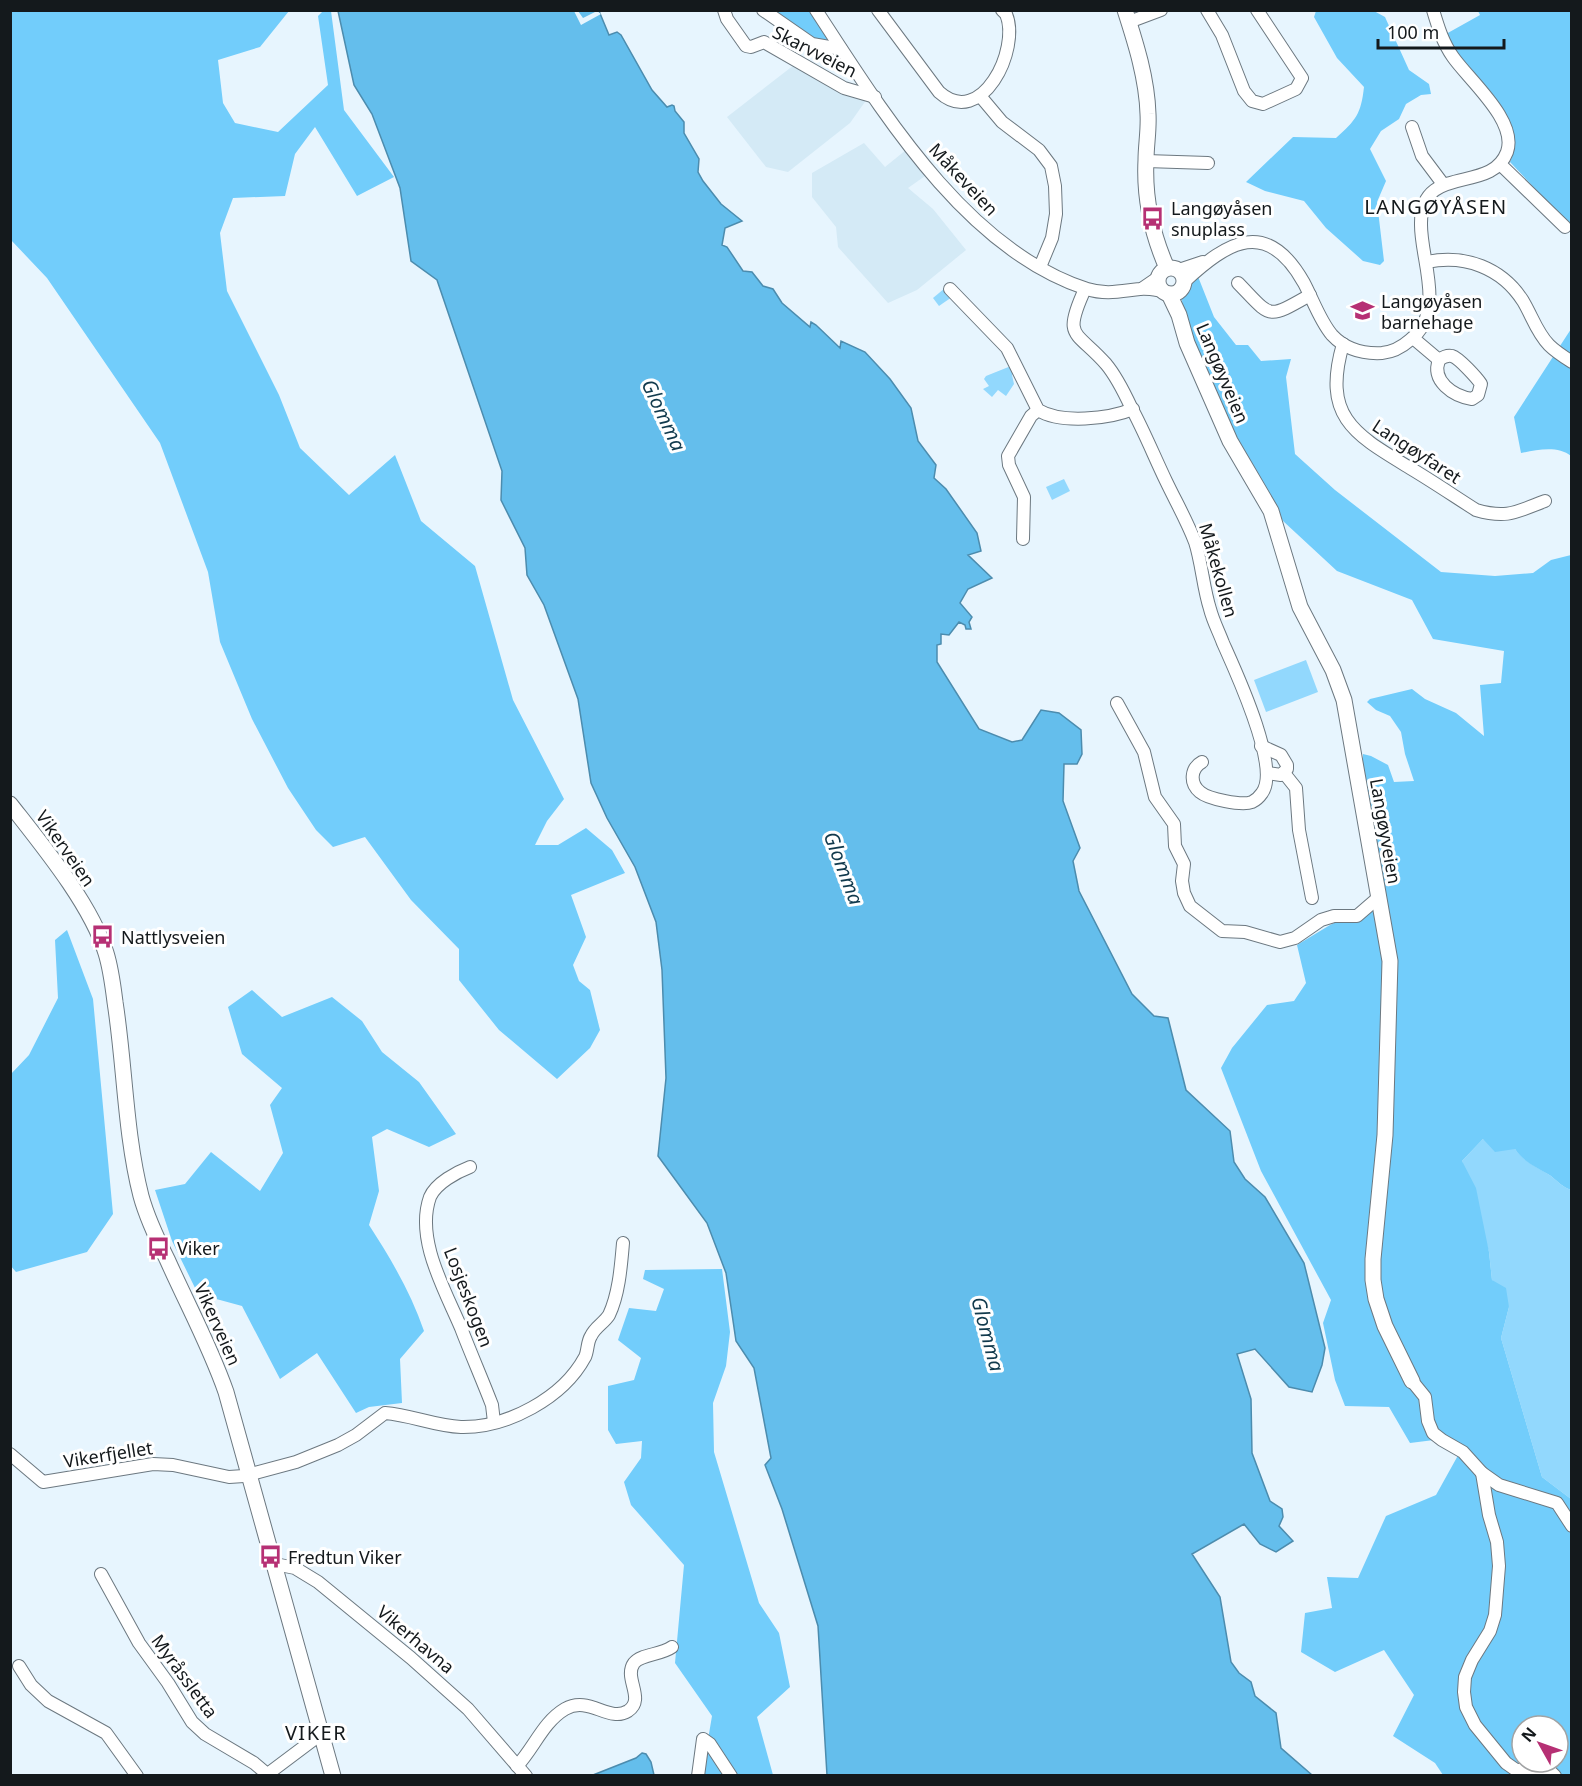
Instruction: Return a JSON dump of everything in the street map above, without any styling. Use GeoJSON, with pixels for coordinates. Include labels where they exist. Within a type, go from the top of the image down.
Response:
{"type":"FeatureCollection","features":[{"type":"Feature","properties":{"kind":"main road","name":"Langøyveien"},"geometry":{"type":"LineString","coordinates":[[1127,16],[1139,56],[1145,88],[1148,128],[1146,195],[1158,249],[1172,282],[1187,343],[1222,423],[1271,511],[1300,607],[1338,682],[1344,700],[1389,948],[1391,980],[1385,1135],[1373,1280],[1376,1299],[1385,1326],[1412,1381]]}},
{"type":"Feature","properties":{"kind":"main road","name":"Vikerveien"},"geometry":{"type":"LineString","coordinates":[[10,804],[53,860],[83,906],[106,952],[120,1032],[130,1130],[142,1199],[158,1240],[216,1364],[275,1564],[333,1776]]}},
{"type":"Feature","properties":{"kind":"street","name":"Skarvveien"},"geometry":{"type":"LineString","coordinates":[[724,10],[727,19],[746,46],[751,47],[764,42],[844,88],[875,97]]}},
{"type":"Feature","properties":{"kind":"street"},"geometry":{"type":"LineString","coordinates":[[763,10],[812,44],[841,49]]}},
{"type":"Feature","properties":{"kind":"street","name":"Måkeveien"},"geometry":{"type":"LineString","coordinates":[[816,10],[913,150],[960,206],[987,232],[1040,267],[1085,289],[1109,294],[1172,282]]}},
{"type":"Feature","properties":{"kind":"street"},"geometry":{"type":"LineString","coordinates":[[878,10],[944,96],[961,102],[981,97],[1003,63],[1009,46],[1009,21],[1002,10]]}},
{"type":"Feature","properties":{"kind":"street"},"geometry":{"type":"LineString","coordinates":[[1127,16],[1161,10]]}},
{"type":"Feature","properties":{"kind":"street"},"geometry":{"type":"LineString","coordinates":[[1207,10],[1222,35],[1247,95],[1252,101],[1263,104],[1296,89],[1302,78],[1257,10]]}},
{"type":"Feature","properties":{"kind":"street"},"geometry":{"type":"LineString","coordinates":[[1172,282],[1233,245],[1247,242],[1262,244],[1275,250],[1290,262],[1326,327],[1343,344],[1356,350],[1378,353],[1396,349],[1413,338],[1423,324],[1430,293],[1421,230],[1421,214],[1430,195],[1443,184],[1485,174],[1500,164],[1508,148],[1506,126],[1501,116],[1452,56],[1442,36],[1434,10]]}},
{"type":"Feature","properties":{"kind":"street"},"geometry":{"type":"LineString","coordinates":[[981,97],[1002,122],[1039,150],[1051,166],[1055,186],[1056,214],[1052,238],[1040,267]]}},
{"type":"Feature","properties":{"kind":"street"},"geometry":{"type":"LineString","coordinates":[[1412,127],[1422,156],[1443,184]]}},
{"type":"Feature","properties":{"kind":"street"},"geometry":{"type":"LineString","coordinates":[[1146,161],[1208,163]]}},
{"type":"Feature","properties":{"kind":"street"},"geometry":{"type":"LineString","coordinates":[[1500,164],[1565,227]]}},
{"type":"Feature","properties":{"kind":"street"},"geometry":{"type":"LineString","coordinates":[[1427,262],[1443,259],[1473,263],[1503,278],[1524,303],[1537,329],[1549,345],[1572,362]]}},
{"type":"Feature","properties":{"kind":"street"},"geometry":{"type":"LineString","coordinates":[[1238,283],[1270,313],[1280,311],[1310,295]]}},
{"type":"Feature","properties":{"kind":"street"},"geometry":{"type":"LineString","coordinates":[[950,289],[1007,348],[1038,410],[1045,414],[1091,419],[1113,416],[1133,409]]}},
{"type":"Feature","properties":{"kind":"street","name":"Måkekollen"},"geometry":{"type":"LineString","coordinates":[[1085,289],[1075,312],[1073,322],[1075,333],[1084,345],[1106,365],[1133,409],[1183,513],[1196,544],[1209,608],[1250,706],[1267,773]]}},
{"type":"Feature","properties":{"kind":"street"},"geometry":{"type":"LineString","coordinates":[[1413,338],[1439,360]]}},
{"type":"Feature","properties":{"kind":"street","name":"Langøyfaret"},"geometry":{"type":"LineString","coordinates":[[1343,344],[1338,369],[1339,401],[1350,425],[1366,441],[1476,510],[1507,516],[1545,501]]}},
{"type":"Feature","properties":{"kind":"street"},"geometry":{"type":"LineString","coordinates":[[1023,539],[1024,497],[1009,465],[1008,456],[1031,416],[1038,410]]}},
{"type":"Feature","properties":{"kind":"street"},"geometry":{"type":"LineString","coordinates":[[1117,703],[1144,752],[1155,797],[1174,824],[1175,846],[1184,864],[1182,880],[1186,899],[1190,906],[1216,928],[1226,932],[1245,932],[1285,942],[1295,938],[1321,920],[1334,916],[1357,916],[1378,897]]}},
{"type":"Feature","properties":{"kind":"street"},"geometry":{"type":"LineString","coordinates":[[1202,762],[1194,769],[1192,780],[1204,795],[1246,803],[1256,799],[1264,791],[1267,773],[1276,776],[1284,773],[1287,765],[1284,758],[1261,746]]}},
{"type":"Feature","properties":{"kind":"street"},"geometry":{"type":"LineString","coordinates":[[1284,773],[1296,788],[1299,830],[1312,898]]}},
{"type":"Feature","properties":{"kind":"street","name":"Losjeskogen"},"geometry":{"type":"LineString","coordinates":[[470,1167],[451,1177],[432,1193],[428,1210],[428,1235],[439,1277],[492,1405],[494,1422]]}},
{"type":"Feature","properties":{"kind":"street","name":"Vikerfjellet"},"geometry":{"type":"LineString","coordinates":[[10,1454],[19,1459],[43,1482],[153,1464],[173,1465],[230,1477],[296,1462],[338,1445],[356,1436],[385,1413],[461,1427],[494,1422],[518,1414],[547,1398],[560,1387],[585,1357],[590,1338],[607,1318],[613,1304],[623,1243]]}},
{"type":"Feature","properties":{"kind":"street"},"geometry":{"type":"LineString","coordinates":[[1412,1381],[1425,1397],[1428,1421],[1433,1432],[1463,1452],[1482,1473],[1499,1485],[1557,1503],[1572,1526]]}},
{"type":"Feature","properties":{"kind":"street"},"geometry":{"type":"LineString","coordinates":[[1482,1473],[1489,1515],[1497,1542],[1499,1566],[1495,1615],[1490,1631],[1472,1660],[1465,1677],[1466,1707],[1475,1725],[1506,1763],[1516,1770],[1548,1769],[1555,1776]]}},
{"type":"Feature","properties":{"kind":"street","name":"Vikerhavna"},"geometry":{"type":"LineString","coordinates":[[275,1564],[286,1565],[303,1572],[411,1658],[468,1709],[522,1771]]}},
{"type":"Feature","properties":{"kind":"street","name":"Myråssletta"},"geometry":{"type":"LineString","coordinates":[[101,1574],[139,1643],[192,1722],[205,1734],[254,1763],[266,1775]]}},
{"type":"Feature","properties":{"kind":"street","name":"Vikerhavna"},"geometry":{"type":"LineString","coordinates":[[522,1771],[527,1756],[550,1722],[564,1709],[584,1704],[615,1714],[624,1713],[630,1709],[636,1698],[631,1673],[633,1664],[641,1658],[659,1654],[672,1647]]}},
{"type":"Feature","properties":{"kind":"street"},"geometry":{"type":"LineString","coordinates":[[19,1666],[31,1684],[48,1701],[112,1738],[137,1776]]}},
{"type":"Feature","properties":{"kind":"street"},"geometry":{"type":"LineString","coordinates":[[266,1775],[321,1734]]}},
{"type":"Feature","properties":{"kind":"street"},"geometry":{"type":"LineString","coordinates":[[694,1736],[699,1770]]}},
{"type":"Feature","properties":{"kind":"street"},"geometry":{"type":"LineString","coordinates":[[699,1770],[703,1739],[710,1744],[730,1776]]}},
{"type":"Feature","properties":{"kind":"shaded area"},"geometry":{"type":"Polygon","coordinates":[[[11,10],[289,11],[260,47],[218,60],[223,103],[235,123],[278,132],[328,85],[318,16],[323,11],[331,11],[344,110],[394,177],[357,196],[315,127],[295,154],[285,196],[233,198],[220,233],[227,291],[279,395],[300,448],[349,495],[395,455],[421,521],[475,566],[513,700],[564,799],[547,821],[535,845],[558,845],[586,828],[612,850],[625,873],[571,895],[586,937],[573,965],[579,981],[590,990],[600,1030],[590,1048],[557,1079],[499,1030],[459,980],[459,949],[411,900],[365,837],[333,847],[316,830],[288,788],[252,719],[220,642],[208,572],[160,443],[47,278],[11,240],[11,10]]]}},
{"type":"Feature","properties":{"kind":"shaded area"},"geometry":{"type":"Polygon","coordinates":[[[771,11],[812,11],[830,36],[824,44],[805,35],[771,11]]]}},
{"type":"Feature","properties":{"kind":"shaded area"},"geometry":{"type":"Polygon","coordinates":[[[1316,11],[1374,11],[1385,17],[1409,70],[1429,84],[1431,94],[1421,95],[1406,104],[1399,119],[1381,131],[1370,149],[1386,181],[1377,202],[1384,261],[1380,265],[1363,261],[1326,228],[1304,201],[1265,191],[1246,182],[1293,137],[1336,138],[1353,121],[1359,110],[1364,87],[1337,58],[1314,17],[1316,11]]]}},
{"type":"Feature","properties":{"kind":"shaded area"},"geometry":{"type":"Polygon","coordinates":[[[1478,11],[1571,11],[1571,227],[1510,162],[1514,146],[1513,131],[1508,117],[1489,90],[1456,52],[1446,34],[1480,15],[1478,11]]]}},
{"type":"Feature","properties":{"kind":"shaded area"},"geometry":{"type":"Polygon","coordinates":[[[794,65],[867,99],[850,123],[788,172],[766,167],[727,117],[794,65]]]}},
{"type":"Feature","properties":{"kind":"shaded area"},"geometry":{"type":"Polygon","coordinates":[[[864,143],[885,167],[906,150],[925,176],[908,188],[933,209],[966,250],[917,290],[888,303],[838,247],[836,227],[812,197],[812,173],[864,143]]]}},
{"type":"Feature","properties":{"kind":"shaded area"},"geometry":{"type":"Polygon","coordinates":[[[1197,274],[1214,317],[1236,345],[1248,345],[1261,361],[1291,359],[1286,377],[1295,454],[1335,490],[1441,572],[1495,576],[1533,573],[1551,560],[1571,555],[1571,1190],[1527,1161],[1515,1149],[1495,1152],[1483,1139],[1462,1161],[1476,1188],[1489,1252],[1492,1280],[1506,1288],[1509,1307],[1501,1338],[1542,1477],[1571,1499],[1571,1775],[1443,1775],[1435,1763],[1393,1736],[1414,1695],[1384,1650],[1335,1672],[1301,1652],[1305,1613],[1332,1608],[1327,1577],[1358,1578],[1386,1516],[1436,1495],[1461,1450],[1442,1439],[1410,1443],[1389,1407],[1345,1406],[1335,1380],[1323,1323],[1331,1300],[1261,1171],[1221,1068],[1232,1048],[1267,1005],[1294,1001],[1306,983],[1297,945],[1363,909],[1382,888],[1363,785],[1363,754],[1388,765],[1394,782],[1414,781],[1401,732],[1390,716],[1376,710],[1367,702],[1370,699],[1412,689],[1425,699],[1456,713],[1484,736],[1480,685],[1501,683],[1504,651],[1433,639],[1412,600],[1337,571],[1283,521],[1226,427],[1183,324],[1182,298],[1197,274]]]}},
{"type":"Feature","properties":{"kind":"shaded area"},"geometry":{"type":"Polygon","coordinates":[[[945,288],[952,297],[939,306],[933,298],[945,288]]]}},
{"type":"Feature","properties":{"kind":"shaded area"},"geometry":{"type":"Polygon","coordinates":[[[1571,329],[1571,456],[1553,449],[1521,453],[1514,417],[1571,329]]]}},
{"type":"Feature","properties":{"kind":"shaded area"},"geometry":{"type":"Polygon","coordinates":[[[1011,366],[1014,373],[1012,375],[1014,384],[1006,396],[998,390],[992,397],[983,389],[989,386],[984,379],[986,376],[1011,366]]]}},
{"type":"Feature","properties":{"kind":"shaded area"},"geometry":{"type":"Polygon","coordinates":[[[1064,479],[1070,491],[1052,500],[1046,487],[1064,479]]]}},
{"type":"Feature","properties":{"kind":"shaded area"},"geometry":{"type":"Polygon","coordinates":[[[1306,660],[1318,692],[1266,712],[1254,680],[1306,660]]]}},
{"type":"Feature","properties":{"kind":"shaded area"},"geometry":{"type":"Polygon","coordinates":[[[67,930],[93,999],[113,1214],[87,1252],[16,1272],[10,1265],[11,1074],[29,1055],[58,998],[55,940],[67,930]]]}},
{"type":"Feature","properties":{"kind":"shaded area"},"geometry":{"type":"Polygon","coordinates":[[[252,990],[282,1017],[332,997],[362,1021],[382,1052],[419,1082],[456,1134],[429,1147],[387,1129],[372,1137],[379,1191],[369,1225],[400,1276],[424,1331],[400,1359],[402,1403],[369,1407],[356,1413],[317,1353],[280,1379],[242,1306],[198,1294],[172,1241],[155,1190],[185,1184],[211,1152],[260,1191],[283,1153],[270,1105],[282,1088],[242,1054],[228,1007],[252,990]]]}},
{"type":"Feature","properties":{"kind":"shaded area"},"geometry":{"type":"Polygon","coordinates":[[[1483,1139],[1515,1149],[1527,1161],[1571,1190],[1571,1499],[1542,1477],[1501,1338],[1509,1307],[1492,1280],[1489,1252],[1462,1161],[1483,1139]]]}},
{"type":"Feature","properties":{"kind":"shaded area"},"geometry":{"type":"Polygon","coordinates":[[[722,1269],[730,1332],[726,1366],[713,1403],[714,1452],[759,1603],[779,1633],[790,1687],[757,1717],[773,1775],[702,1775],[712,1716],[675,1663],[684,1565],[631,1505],[624,1482],[641,1458],[642,1441],[616,1444],[608,1430],[608,1386],[634,1380],[641,1358],[618,1340],[629,1308],[656,1311],[664,1289],[643,1279],[645,1270],[722,1269]]]}},
{"type":"Feature","properties":{"kind":"water","name":"Glomma"},"geometry":{"type":"Polygon","coordinates":[[[338,11],[599,11],[609,35],[617,32],[621,35],[652,90],[667,107],[674,106],[675,111],[684,122],[684,133],[699,159],[698,172],[703,181],[721,204],[742,221],[725,228],[722,245],[727,247],[743,271],[752,272],[763,286],[773,289],[782,303],[810,327],[811,322],[840,348],[841,341],[865,352],[890,379],[911,408],[918,441],[936,465],[934,478],[946,489],[977,533],[981,551],[968,555],[992,578],[968,589],[960,603],[972,617],[969,622],[971,629],[966,629],[965,625],[959,622],[949,635],[941,634],[941,644],[937,645],[937,662],[979,729],[1012,742],[1022,740],[1041,710],[1059,713],[1081,730],[1082,754],[1077,764],[1064,764],[1063,801],[1080,848],[1073,861],[1079,891],[1132,994],[1154,1016],[1168,1018],[1186,1090],[1230,1131],[1234,1162],[1245,1179],[1265,1197],[1304,1263],[1325,1348],[1322,1365],[1312,1392],[1289,1387],[1255,1349],[1237,1354],[1251,1399],[1252,1453],[1270,1501],[1282,1509],[1283,1517],[1279,1526],[1293,1541],[1276,1552],[1260,1544],[1244,1524],[1192,1554],[1220,1597],[1231,1662],[1239,1673],[1251,1682],[1255,1696],[1276,1713],[1281,1748],[1312,1775],[827,1775],[818,1626],[782,1509],[765,1465],[771,1458],[754,1368],[736,1341],[726,1273],[707,1223],[658,1156],[666,1078],[662,970],[656,922],[635,867],[607,818],[591,783],[578,699],[544,605],[527,575],[525,548],[501,500],[502,471],[437,280],[411,261],[400,188],[372,114],[354,85],[338,11]]]}},
{"type":"Feature","properties":{"kind":"water"},"geometry":{"type":"Polygon","coordinates":[[[642,1753],[646,1754],[651,1762],[654,1775],[593,1775],[636,1758],[642,1753]]]}},
{"type":"Feature","properties":{"kind":"pier"},"geometry":{"type":"Polygon","coordinates":[[[574,11],[578,11],[583,18],[597,11],[601,14],[581,25],[574,11]]]}},
{"type":"Feature","properties":{"kind":"place","name":"Langøyåsen snuplass"},"geometry":{"type":"Point","coordinates":[1153,218]}},
{"type":"Feature","properties":{"kind":"place","name":"Langøyåsen barnehage"},"geometry":{"type":"Point","coordinates":[1363,311]}},
{"type":"Feature","properties":{"kind":"place","name":"Nattlysveien"},"geometry":{"type":"Point","coordinates":[103,937]}},
{"type":"Feature","properties":{"kind":"place","name":"Viker"},"geometry":{"type":"Point","coordinates":[159,1248]}},
{"type":"Feature","properties":{"kind":"place","name":"Fredtun Viker"},"geometry":{"type":"Point","coordinates":[270,1557]}},
{"type":"Feature","properties":{"kind":"district","name":"LANGØYÅSEN"},"geometry":{"type":"Point","coordinates":[1436,206]}},
{"type":"Feature","properties":{"kind":"district","name":"VIKER"},"geometry":{"type":"Point","coordinates":[316,1732]}}]}
